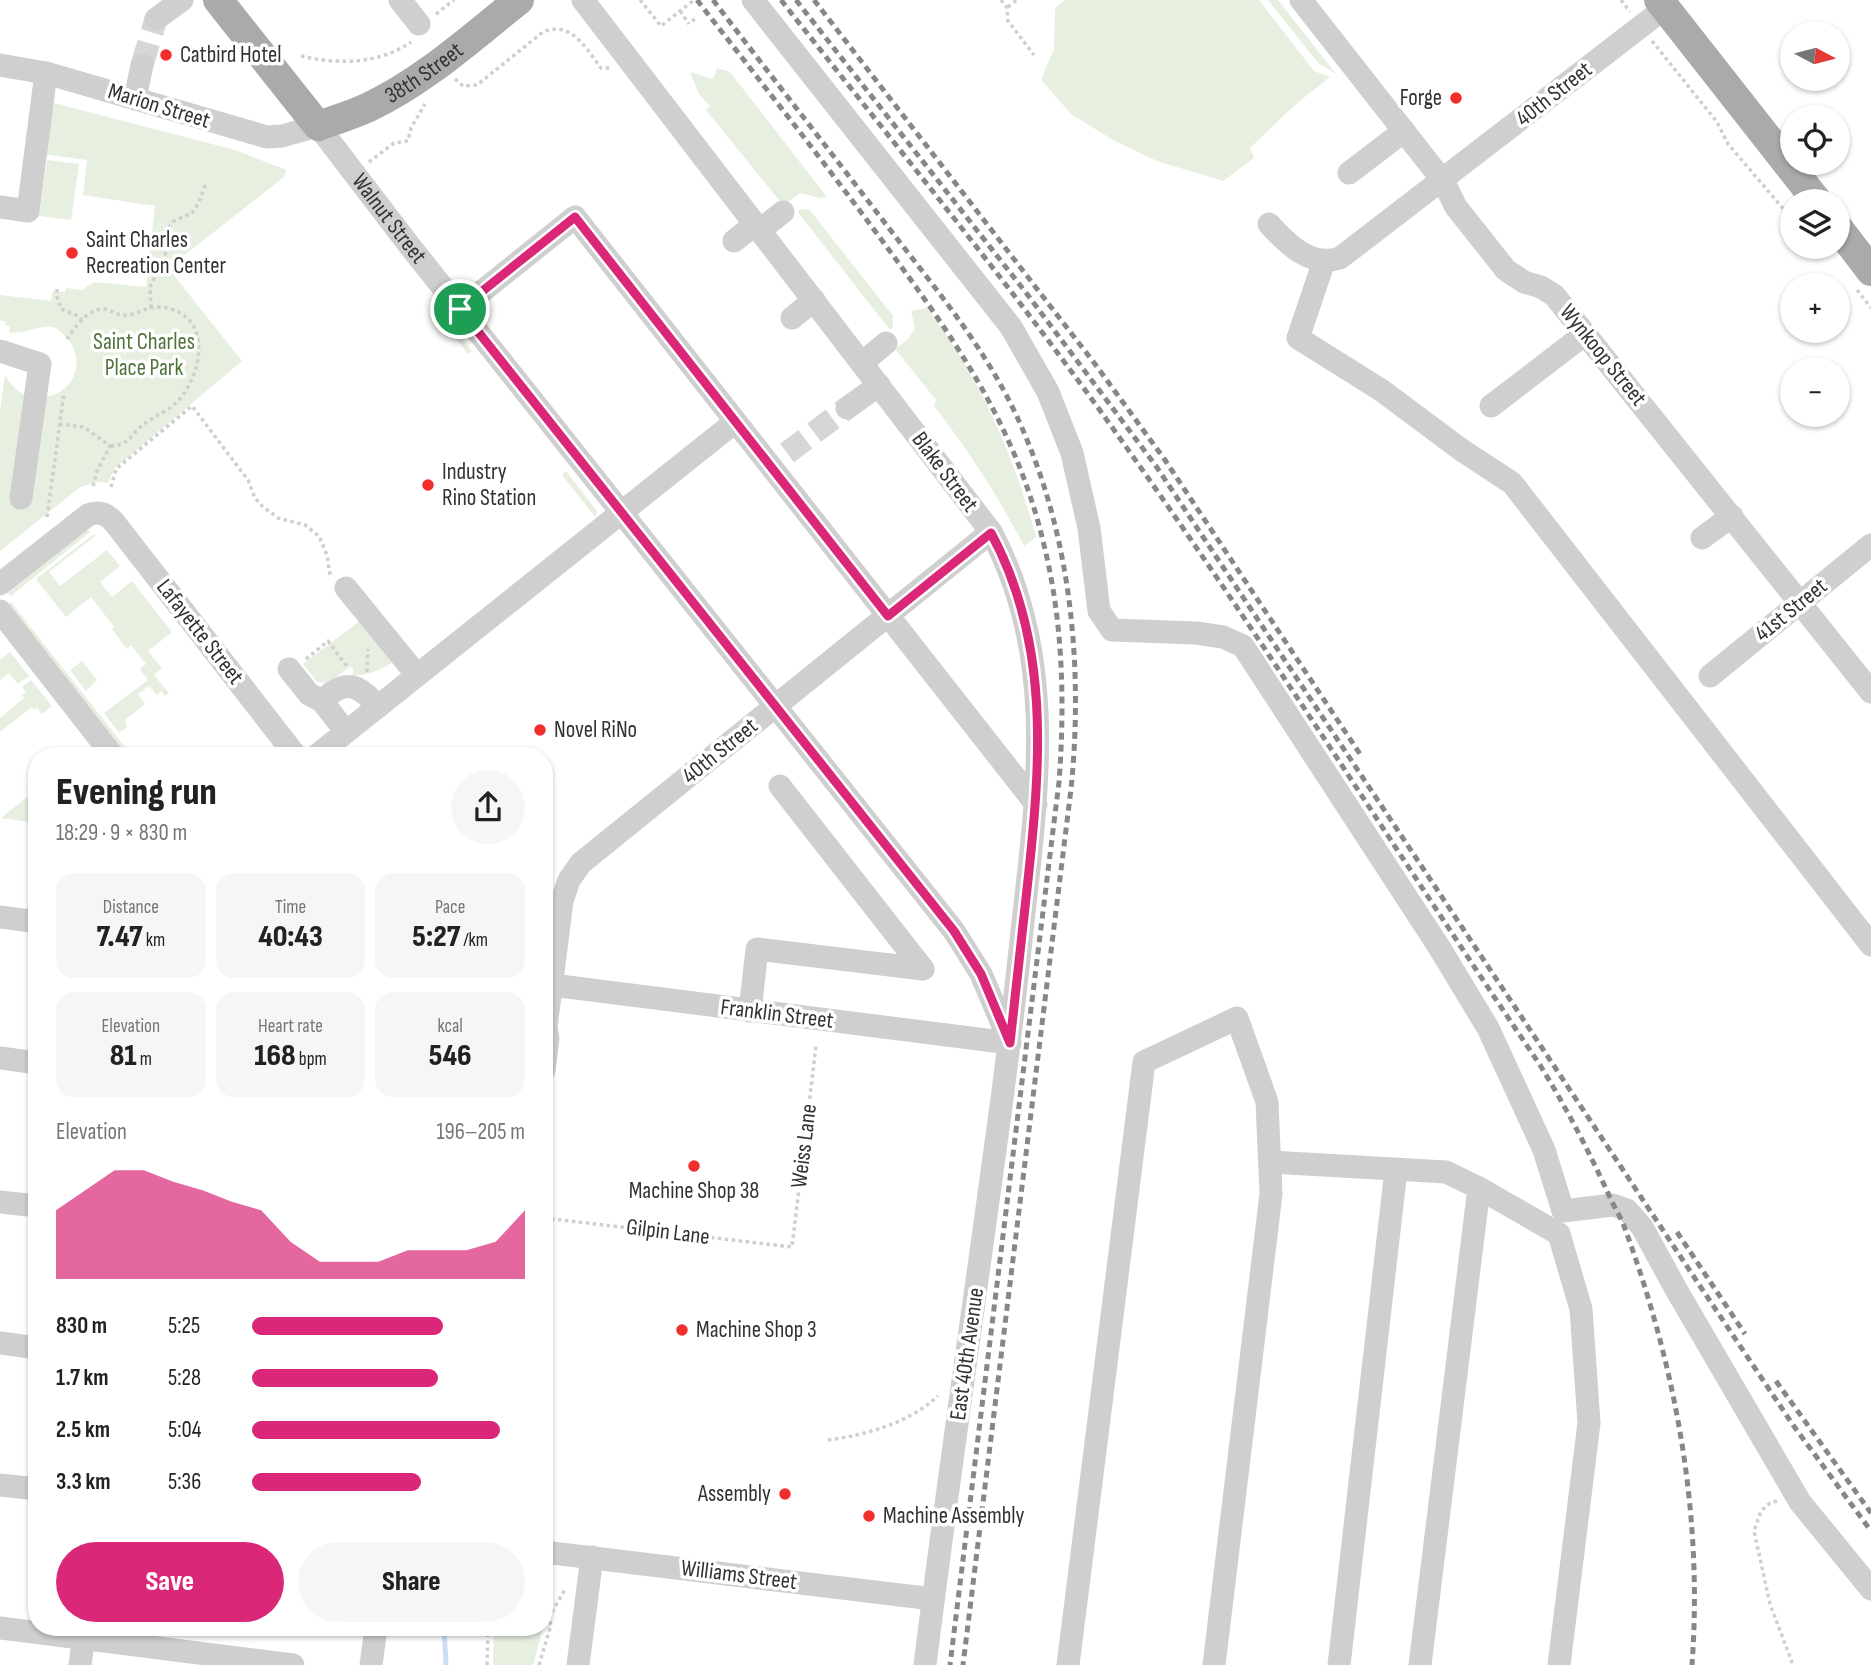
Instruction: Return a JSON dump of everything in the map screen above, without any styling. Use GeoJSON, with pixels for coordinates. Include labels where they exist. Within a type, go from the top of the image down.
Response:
{"type":"FeatureCollection","features":[{"type":"Feature","properties":{"kind":"main road","name":"Walnut Street"},"geometry":{"type":"LineString","coordinates":[[218,0],[318,126]]}},
{"type":"Feature","properties":{"kind":"main road","name":"38th Street"},"geometry":{"type":"LineString","coordinates":[[318,126],[366,109],[409,85],[519,0]]}},
{"type":"Feature","properties":{"kind":"main road"},"geometry":{"type":"LineString","coordinates":[[1662,4],[1808,189]]}},
{"type":"Feature","properties":{"kind":"main road"},"geometry":{"type":"LineString","coordinates":[[1850,244],[1871,271]]}},
{"type":"Feature","properties":{"kind":"street"},"geometry":{"type":"LineString","coordinates":[[156,19],[181,0]]}},
{"type":"Feature","properties":{"kind":"street"},"geometry":{"type":"LineString","coordinates":[[753,0],[1018,338],[1048,392],[1072,453],[1089,528],[1098,611],[1112,630],[1196,633],[1223,637],[1243,646],[1439,947],[1488,1028],[1544,1150],[1563,1211],[1559,1234],[1581,1309],[1589,1423],[1559,1665]]}},
{"type":"Feature","properties":{"kind":"street","name":"Wynkoop Street"},"geometry":{"type":"LineString","coordinates":[[1301,0],[1443,181],[1456,207],[1506,270],[1524,282],[1541,287],[1554,295],[1871,692]]}},
{"type":"Feature","properties":{"kind":"street"},"geometry":{"type":"LineString","coordinates":[[405,2],[421,27]]}},
{"type":"Feature","properties":{"kind":"street","name":"Blake Street"},"geometry":{"type":"LineString","coordinates":[[585,4],[991,533],[1016,586],[1032,652],[1038,706],[1036,804],[1010,1043]]}},
{"type":"Feature","properties":{"kind":"street","name":"40th Street"},"geometry":{"type":"LineString","coordinates":[[1324,261],[1343,256],[1443,181],[1662,4]]}},
{"type":"Feature","properties":{"kind":"street","name":"Marion Street"},"geometry":{"type":"LineString","coordinates":[[0,65],[46,74],[267,137],[282,136],[318,126]]}},
{"type":"Feature","properties":{"kind":"street"},"geometry":{"type":"LineString","coordinates":[[135,99],[142,65]]}},
{"type":"Feature","properties":{"kind":"street"},"geometry":{"type":"LineString","coordinates":[[0,207],[28,211],[46,74]]}},
{"type":"Feature","properties":{"kind":"street","name":"Walnut Street"},"geometry":{"type":"LineString","coordinates":[[318,126],[954,931],[981,974],[1010,1043]]}},
{"type":"Feature","properties":{"kind":"street"},"geometry":{"type":"LineString","coordinates":[[1349,173],[1404,131]]}},
{"type":"Feature","properties":{"kind":"street"},"geometry":{"type":"LineString","coordinates":[[734,241],[783,212]]}},
{"type":"Feature","properties":{"kind":"street"},"geometry":{"type":"LineString","coordinates":[[460,309],[575,217],[735,422],[778,459],[888,616],[1036,804]]}},
{"type":"Feature","properties":{"kind":"street"},"geometry":{"type":"LineString","coordinates":[[1269,225],[1291,248],[1324,261],[1298,338],[1381,390],[1512,484],[1871,945]]}},
{"type":"Feature","properties":{"kind":"street"},"geometry":{"type":"LineString","coordinates":[[792,318],[814,300]]}},
{"type":"Feature","properties":{"kind":"street"},"geometry":{"type":"LineString","coordinates":[[1491,406],[1586,334]]}},
{"type":"Feature","properties":{"kind":"street"},"geometry":{"type":"LineString","coordinates":[[862,363],[886,343]]}},
{"type":"Feature","properties":{"kind":"street"},"geometry":{"type":"LineString","coordinates":[[0,351],[40,364],[21,498]]}},
{"type":"Feature","properties":{"kind":"street"},"geometry":{"type":"LineString","coordinates":[[848,408],[879,385]]}},
{"type":"Feature","properties":{"kind":"street"},"geometry":{"type":"LineString","coordinates":[[327,747],[735,422]]}},
{"type":"Feature","properties":{"kind":"street","name":"Lafayette Street"},"geometry":{"type":"LineString","coordinates":[[0,584],[88,516],[105,514],[114,522],[289,747]]}},
{"type":"Feature","properties":{"kind":"street"},"geometry":{"type":"LineString","coordinates":[[1702,538],[1732,516]]}},
{"type":"Feature","properties":{"kind":"street","name":"40th Street"},"geometry":{"type":"LineString","coordinates":[[553,955],[562,901],[569,880],[581,863],[991,533]]}},
{"type":"Feature","properties":{"kind":"street","name":"41st Street"},"geometry":{"type":"LineString","coordinates":[[1710,676],[1871,545]]}},
{"type":"Feature","properties":{"kind":"street"},"geometry":{"type":"LineString","coordinates":[[346,588],[417,675]]}},
{"type":"Feature","properties":{"kind":"street"},"geometry":{"type":"LineString","coordinates":[[0,611],[106,747]]}},
{"type":"Feature","properties":{"kind":"street"},"geometry":{"type":"LineString","coordinates":[[290,671],[309,694],[322,701],[346,732]]}},
{"type":"Feature","properties":{"kind":"street"},"geometry":{"type":"LineString","coordinates":[[322,701],[334,690],[346,685],[359,688],[378,707]]}},
{"type":"Feature","properties":{"kind":"street"},"geometry":{"type":"LineString","coordinates":[[750,1011],[757,949],[923,969],[780,786]]}},
{"type":"Feature","properties":{"kind":"street"},"geometry":{"type":"LineString","coordinates":[[0,917],[28,921]]}},
{"type":"Feature","properties":{"kind":"street","name":"Franklin Street"},"geometry":{"type":"LineString","coordinates":[[553,986],[1010,1043]]}},
{"type":"Feature","properties":{"kind":"street"},"geometry":{"type":"LineString","coordinates":[[1068,1665],[1144,1062],[1237,1018],[1267,1102],[1271,1194],[1214,1665]]}},
{"type":"Feature","properties":{"kind":"street","name":"East 40th Avenue"},"geometry":{"type":"LineString","coordinates":[[925,1665],[1010,1043]]}},
{"type":"Feature","properties":{"kind":"street"},"geometry":{"type":"LineString","coordinates":[[0,1058],[28,1062]]}},
{"type":"Feature","properties":{"kind":"street"},"geometry":{"type":"LineString","coordinates":[[1270,1162],[1446,1172],[1559,1234]]}},
{"type":"Feature","properties":{"kind":"street"},"geometry":{"type":"LineString","coordinates":[[1339,1665],[1396,1170]]}},
{"type":"Feature","properties":{"kind":"street"},"geometry":{"type":"LineString","coordinates":[[1420,1665],[1479,1188]]}},
{"type":"Feature","properties":{"kind":"street"},"geometry":{"type":"LineString","coordinates":[[0,1202],[28,1205]]}},
{"type":"Feature","properties":{"kind":"street"},"geometry":{"type":"LineString","coordinates":[[1563,1211],[1614,1205],[1627,1210],[1642,1227],[1800,1502],[1871,1589]]}},
{"type":"Feature","properties":{"kind":"street"},"geometry":{"type":"LineString","coordinates":[[0,1343],[28,1347]]}},
{"type":"Feature","properties":{"kind":"street"},"geometry":{"type":"LineString","coordinates":[[0,1485],[28,1488]]}},
{"type":"Feature","properties":{"kind":"street","name":"Williams Street"},"geometry":{"type":"LineString","coordinates":[[553,1553],[933,1599]]}},
{"type":"Feature","properties":{"kind":"street"},"geometry":{"type":"LineString","coordinates":[[578,1665],[592,1557]]}},
{"type":"Feature","properties":{"kind":"street"},"geometry":{"type":"LineString","coordinates":[[0,1628],[28,1630]]}},
{"type":"Feature","properties":{"kind":"street"},"geometry":{"type":"LineString","coordinates":[[80,1665],[84,1636]]}},
{"type":"Feature","properties":{"kind":"street"},"geometry":{"type":"LineString","coordinates":[[104,1636],[293,1665]]}},
{"type":"Feature","properties":{"kind":"street"},"geometry":{"type":"LineString","coordinates":[[371,1665],[375,1636]]}},
{"type":"Feature","properties":{"kind":"path"},"geometry":{"type":"LineString","coordinates":[[301,56],[340,61],[382,57],[396,52],[454,0]]}},
{"type":"Feature","properties":{"kind":"path"},"geometry":{"type":"LineString","coordinates":[[639,0],[661,26],[694,0]]}},
{"type":"Feature","properties":{"kind":"path"},"geometry":{"type":"LineString","coordinates":[[1001,0],[1007,8],[1009,21],[1034,55]]}},
{"type":"Feature","properties":{"kind":"path"},"geometry":{"type":"LineString","coordinates":[[1007,8],[1017,0]]}},
{"type":"Feature","properties":{"kind":"path"},"geometry":{"type":"LineString","coordinates":[[680,11],[692,21]]}},
{"type":"Feature","properties":{"kind":"path"},"geometry":{"type":"LineString","coordinates":[[451,75],[463,86],[477,85],[543,32],[557,29],[570,31],[601,68],[611,68]]}},
{"type":"Feature","properties":{"kind":"path"},"geometry":{"type":"LineString","coordinates":[[1661,53],[1717,122],[1728,144],[1780,205]]}},
{"type":"Feature","properties":{"kind":"path"},"geometry":{"type":"LineString","coordinates":[[376,157],[394,142],[408,141]]}},
{"type":"Feature","properties":{"kind":"path"},"geometry":{"type":"LineString","coordinates":[[151,308],[150,287],[164,256],[168,229],[174,221],[192,213],[206,183]]}},
{"type":"Feature","properties":{"kind":"path"},"geometry":{"type":"LineString","coordinates":[[57,289],[61,309],[82,320]]}},
{"type":"Feature","properties":{"kind":"path"},"geometry":{"type":"LineString","coordinates":[[60,424],[84,427],[110,446],[122,445],[144,423],[175,404],[183,395],[199,362],[199,341],[191,323],[173,311],[151,308],[127,315],[116,315],[103,309],[95,311],[82,320],[67,339]]}},
{"type":"Feature","properties":{"kind":"path"},"geometry":{"type":"LineString","coordinates":[[47,517],[64,393]]}},
{"type":"Feature","properties":{"kind":"path"},"geometry":{"type":"LineString","coordinates":[[111,488],[116,469],[192,406],[248,480],[262,506],[278,518],[305,525],[319,536],[327,555],[331,577],[337,586],[346,588]]}},
{"type":"Feature","properties":{"kind":"path"},"geometry":{"type":"LineString","coordinates":[[93,486],[97,471],[110,446]]}},
{"type":"Feature","properties":{"kind":"path"},"geometry":{"type":"LineString","coordinates":[[290,671],[328,641],[352,672]]}},
{"type":"Feature","properties":{"kind":"path","name":"Weiss Lane"},"geometry":{"type":"LineString","coordinates":[[792,1247],[816,1046]]}},
{"type":"Feature","properties":{"kind":"path","name":"Gilpin Lane"},"geometry":{"type":"LineString","coordinates":[[553,1219],[792,1247]]}},
{"type":"Feature","properties":{"kind":"path"},"geometry":{"type":"LineString","coordinates":[[828,1440],[868,1433],[887,1426],[938,1396]]}},
{"type":"Feature","properties":{"kind":"path"},"geometry":{"type":"LineString","coordinates":[[1793,1665],[1770,1604],[1754,1531],[1761,1511],[1770,1503],[1800,1502]]}},
{"type":"Feature","properties":{"kind":"path"},"geometry":{"type":"LineString","coordinates":[[553,1611],[569,1585]]}},
{"type":"Feature","properties":{"kind":"path"},"geometry":{"type":"LineString","coordinates":[[487,1665],[488,1636]]}},
{"type":"Feature","properties":{"kind":"path"},"geometry":{"type":"LineString","coordinates":[[539,1665],[548,1636]]}},
{"type":"Feature","properties":{"kind":"green space"},"geometry":{"type":"Polygon","coordinates":[[[1065,0],[1259,0],[1314,71],[1330,77],[1296,104],[1250,148],[1254,158],[1223,181],[1157,161],[1113,140],[1071,114],[1041,80],[1054,49],[1055,8],[1065,0]]]}},
{"type":"Feature","properties":{"kind":"green space"},"geometry":{"type":"Polygon","coordinates":[[[1268,0],[1278,0],[1336,74],[1318,63],[1268,0]]]}},
{"type":"Feature","properties":{"kind":"green space"},"geometry":{"type":"Polygon","coordinates":[[[717,68],[730,72],[827,197],[819,198],[801,193],[783,205],[706,110],[710,106],[699,94],[690,72],[713,79],[717,68]]]}},
{"type":"Feature","properties":{"kind":"green space","name":"Saint Charles Place Park"},"geometry":{"type":"Polygon","coordinates":[[[50,102],[235,150],[286,170],[284,177],[168,268],[242,361],[114,469],[108,483],[97,482],[80,487],[0,551],[0,412],[5,375],[16,389],[29,396],[43,398],[56,394],[67,386],[74,375],[76,361],[72,345],[64,334],[55,328],[9,332],[10,326],[0,320],[0,295],[51,301],[53,291],[65,292],[66,288],[82,290],[94,282],[146,287],[155,206],[83,195],[87,160],[42,154],[50,102]]]}},
{"type":"Feature","properties":{"kind":"green space"},"geometry":{"type":"Polygon","coordinates":[[[47,160],[79,164],[71,220],[39,216],[47,160]]]}},
{"type":"Feature","properties":{"kind":"green space"},"geometry":{"type":"Polygon","coordinates":[[[810,210],[893,316],[890,330],[797,211],[810,210]]]}},
{"type":"Feature","properties":{"kind":"green space"},"geometry":{"type":"Polygon","coordinates":[[[436,305],[472,351],[468,354],[432,308],[436,305]]]}},
{"type":"Feature","properties":{"kind":"green space"},"geometry":{"type":"Polygon","coordinates":[[[927,308],[963,361],[1006,446],[1036,537],[1024,546],[982,474],[934,406],[936,400],[895,349],[909,338],[915,328],[911,311],[927,308]]]}},
{"type":"Feature","properties":{"kind":"green space"},"geometry":{"type":"Polygon","coordinates":[[[566,471],[597,511],[596,518],[562,475],[566,471]]]}},
{"type":"Feature","properties":{"kind":"green space"},"geometry":{"type":"Polygon","coordinates":[[[87,528],[90,532],[11,596],[8,593],[87,528]]]}},
{"type":"Feature","properties":{"kind":"green space"},"geometry":{"type":"Polygon","coordinates":[[[94,534],[95,536],[49,572],[60,586],[107,550],[120,566],[100,582],[112,597],[132,581],[172,632],[148,651],[162,668],[154,675],[169,693],[165,696],[161,691],[157,695],[149,686],[138,694],[145,704],[125,720],[127,727],[119,733],[104,713],[148,680],[140,669],[146,664],[131,645],[127,649],[91,597],[66,617],[36,579],[94,534]]]}},
{"type":"Feature","properties":{"kind":"green space"},"geometry":{"type":"Polygon","coordinates":[[[11,602],[125,747],[120,747],[7,605],[11,602]]]}},
{"type":"Feature","properties":{"kind":"green space"},"geometry":{"type":"Polygon","coordinates":[[[365,617],[397,659],[371,673],[353,676],[350,666],[329,683],[317,682],[303,664],[365,617]]]}},
{"type":"Feature","properties":{"kind":"green space"},"geometry":{"type":"Polygon","coordinates":[[[10,652],[29,676],[18,684],[9,673],[0,680],[0,660],[10,652]]]}},
{"type":"Feature","properties":{"kind":"green space"},"geometry":{"type":"Polygon","coordinates":[[[82,661],[97,680],[86,691],[70,670],[82,661]]]}},
{"type":"Feature","properties":{"kind":"green space"},"geometry":{"type":"Polygon","coordinates":[[[31,680],[52,706],[42,714],[32,707],[0,732],[0,718],[24,698],[22,695],[26,692],[22,687],[31,680]]]}},
{"type":"Feature","properties":{"kind":"green space"},"geometry":{"type":"Polygon","coordinates":[[[28,796],[28,822],[1,818],[28,796]]]}},
{"type":"Feature","properties":{"kind":"green space"},"geometry":{"type":"Polygon","coordinates":[[[494,1636],[541,1636],[533,1665],[493,1665],[494,1636]]]}},
{"type":"Feature","properties":{"kind":"waterway"},"geometry":{"type":"LineString","coordinates":[[444,1636],[446,1665]]}},
{"type":"Feature","properties":{"kind":"tunnel"},"geometry":{"type":"LineString","coordinates":[[142,65],[156,19]]}},
{"type":"Feature","properties":{"kind":"tunnel"},"geometry":{"type":"LineString","coordinates":[[787,453],[847,408]]}},
{"type":"Feature","properties":{"kind":"railway"},"geometry":{"type":"LineString","coordinates":[[697,0],[875,231],[929,305],[976,379],[1016,458],[1031,500],[1044,545],[1055,603],[1062,693],[1059,782],[950,1665]]}},
{"type":"Feature","properties":{"kind":"railway"},"geometry":{"type":"LineString","coordinates":[[713,0],[964,326],[997,379],[1012,406],[1041,477],[1054,520],[1070,609],[1075,699],[1071,789],[963,1665]]}},
{"type":"Feature","properties":{"kind":"railway"},"geometry":{"type":"LineString","coordinates":[[781,0],[1013,294],[1147,476],[1261,643],[1540,1065],[1569,1115],[1624,1226],[1658,1333],[1671,1387],[1689,1497],[1693,1553],[1692,1665]]}},
{"type":"Feature","properties":{"kind":"railway"},"geometry":{"type":"LineString","coordinates":[[796,0],[1027,294],[1156,466],[1793,1425],[1871,1531]]}},
{"type":"Feature","properties":{"kind":"railway"},"geometry":{"type":"LineString","coordinates":[[814,0],[1095,364],[1165,460],[1360,754]]}},
{"type":"Feature","properties":{"kind":"railway"},"geometry":{"type":"LineString","coordinates":[[1677,1232],[1745,1334]]}},
{"type":"Feature","properties":{"kind":"railway"},"geometry":{"type":"LineString","coordinates":[[1776,1381],[1871,1513]]}},
{"type":"Feature","properties":{"kind":"place","name":"Catbird Hotel"},"geometry":{"type":"Point","coordinates":[166,55]}},
{"type":"Feature","properties":{"kind":"place","name":"Forge"},"geometry":{"type":"Point","coordinates":[1456,98]}},
{"type":"Feature","properties":{"kind":"place","name":"Saint Charles Recreation Center"},"geometry":{"type":"Point","coordinates":[72,253]}},
{"type":"Feature","properties":{"kind":"place","name":"Industry Rino Station"},"geometry":{"type":"Point","coordinates":[428,485]}},
{"type":"Feature","properties":{"kind":"place","name":"Novel RiNo"},"geometry":{"type":"Point","coordinates":[540,730]}},
{"type":"Feature","properties":{"kind":"place","name":"Machine Shop 38"},"geometry":{"type":"Point","coordinates":[694,1166]}},
{"type":"Feature","properties":{"kind":"place","name":"Machine Shop 3"},"geometry":{"type":"Point","coordinates":[682,1330]}},
{"type":"Feature","properties":{"kind":"place","name":"Assembly"},"geometry":{"type":"Point","coordinates":[785,1494]}},
{"type":"Feature","properties":{"kind":"place","name":"Machine Assembly"},"geometry":{"type":"Point","coordinates":[869,1516]}},
{"type":"Feature","properties":{"kind":"route"},"geometry":{"type":"LineString","coordinates":[[575,217],[888,616],[991,533],[1005,558],[1023,609],[1032,652],[1038,706],[1036,804],[1010,1043],[981,974],[954,931],[460,309],[575,217]]}}]}
